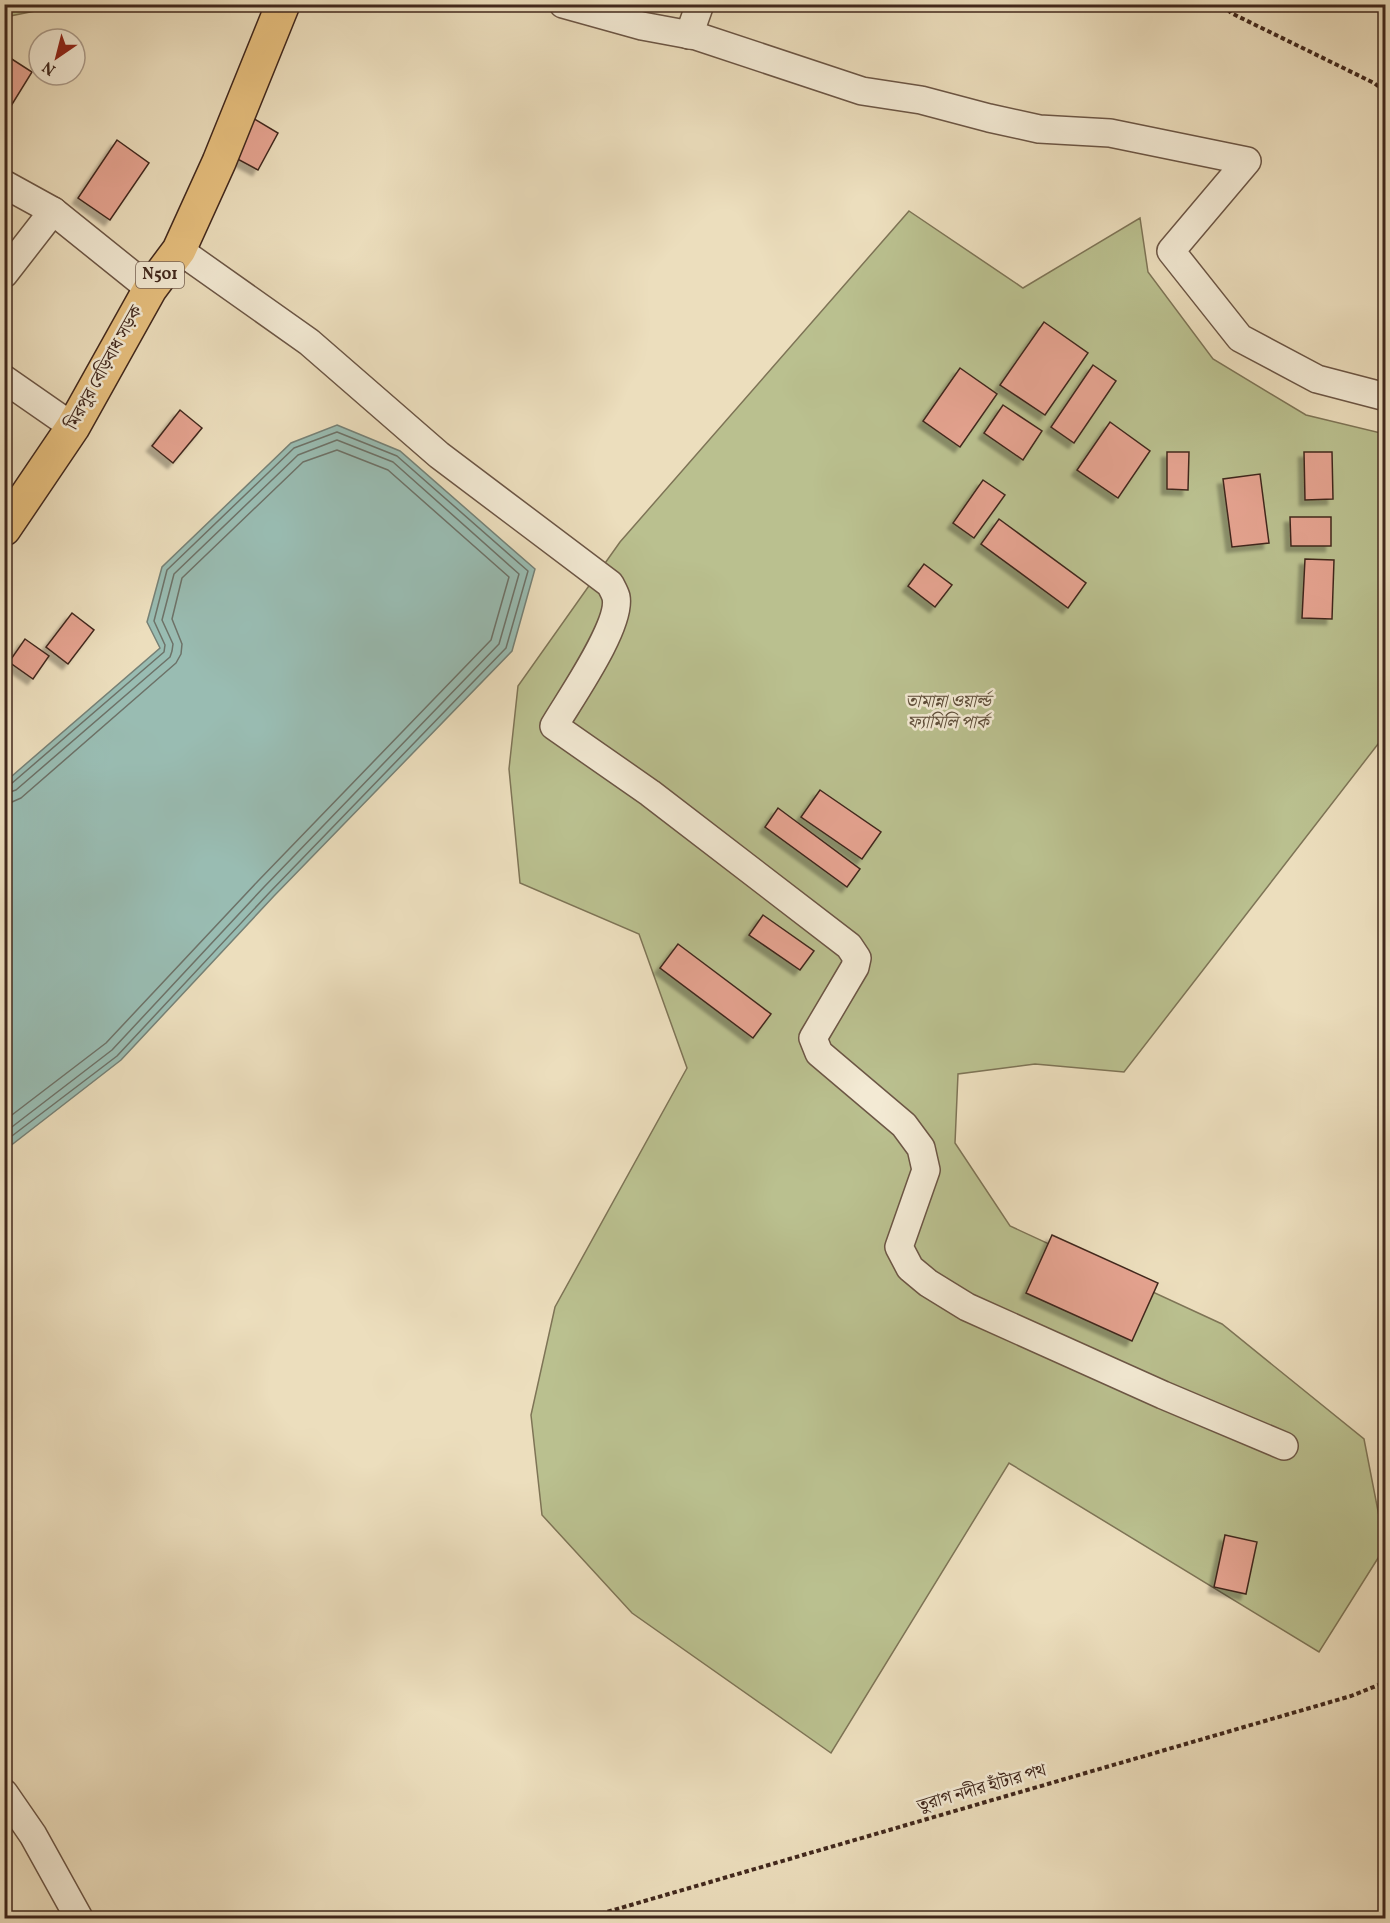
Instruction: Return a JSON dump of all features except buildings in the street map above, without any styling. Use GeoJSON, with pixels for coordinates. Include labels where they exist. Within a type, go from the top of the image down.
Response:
{"type":"FeatureCollection","features":[{"type":"Feature","properties":{"kind":"highway","name":"মিরপুর বেড়িবাধ সড়ক"},"geometry":{"type":"LineString","coordinates":[[4,529],[73,427],[150,289],[179,250],[219,162],[283,4]]}},
{"type":"Feature","properties":{"kind":"street"},"geometry":{"type":"LineString","coordinates":[[563,4],[642,26],[689,35],[862,91],[921,100],[1040,129],[1110,134],[1247,161],[1171,251],[1240,338],[1317,380],[1386,397]]}},
{"type":"Feature","properties":{"kind":"street"},"geometry":{"type":"LineString","coordinates":[[689,35],[700,4]]}},
{"type":"Feature","properties":{"kind":"street"},"geometry":{"type":"LineString","coordinates":[[4,184],[53,212],[150,289]]}},
{"type":"Feature","properties":{"kind":"street"},"geometry":{"type":"LineString","coordinates":[[4,274],[53,212]]}},
{"type":"Feature","properties":{"kind":"street"},"geometry":{"type":"LineString","coordinates":[[179,250],[309,342],[439,455],[610,584],[616,598],[614,616],[599,651],[554,726],[650,793],[849,946],[857,958],[852,973],[813,1038],[819,1053],[904,1125],[921,1148],[926,1170],[899,1246],[910,1268],[928,1283],[967,1307],[1163,1395],[1284,1446]]}},
{"type":"Feature","properties":{"kind":"street"},"geometry":{"type":"LineString","coordinates":[[4,379],[73,427]]}},
{"type":"Feature","properties":{"kind":"street"},"geometry":{"type":"LineString","coordinates":[[4,1793],[33,1835],[78,1918]]}},
{"type":"Feature","properties":{"kind":"path"},"geometry":{"type":"LineString","coordinates":[[1223,4],[1231,13],[1374,83],[1386,92]]}},
{"type":"Feature","properties":{"kind":"path","name":"তুরাগ নদীর হাঁটার পথ"},"geometry":{"type":"LineString","coordinates":[[586,1918],[1328,1703],[1386,1682]]}},
{"type":"Feature","properties":{"kind":"green space"},"geometry":{"type":"Polygon","coordinates":[[[5,4],[53,4],[53,5],[5,17],[5,4]]]}},
{"type":"Feature","properties":{"kind":"green space","name":"তামান্না ওয়ার্ল্ড ফ্যামিলি পার্ক"},"geometry":{"type":"Polygon","coordinates":[[[909,211],[1023,288],[1140,218],[1148,272],[1213,359],[1306,415],[1385,434],[1385,735],[1124,1072],[1035,1064],[958,1074],[955,1143],[1010,1226],[1222,1324],[1364,1439],[1385,1547],[1319,1652],[1009,1463],[831,1753],[632,1613],[542,1515],[531,1415],[555,1307],[687,1068],[639,934],[520,883],[509,769],[518,686],[620,542],[909,211]]]}},
{"type":"Feature","properties":{"kind":"water"},"geometry":{"type":"Polygon","coordinates":[[[337,425],[400,451],[535,569],[512,651],[274,896],[121,1060],[5,1150],[5,782],[160,648],[147,622],[162,567],[291,443],[337,425]]]}}]}
